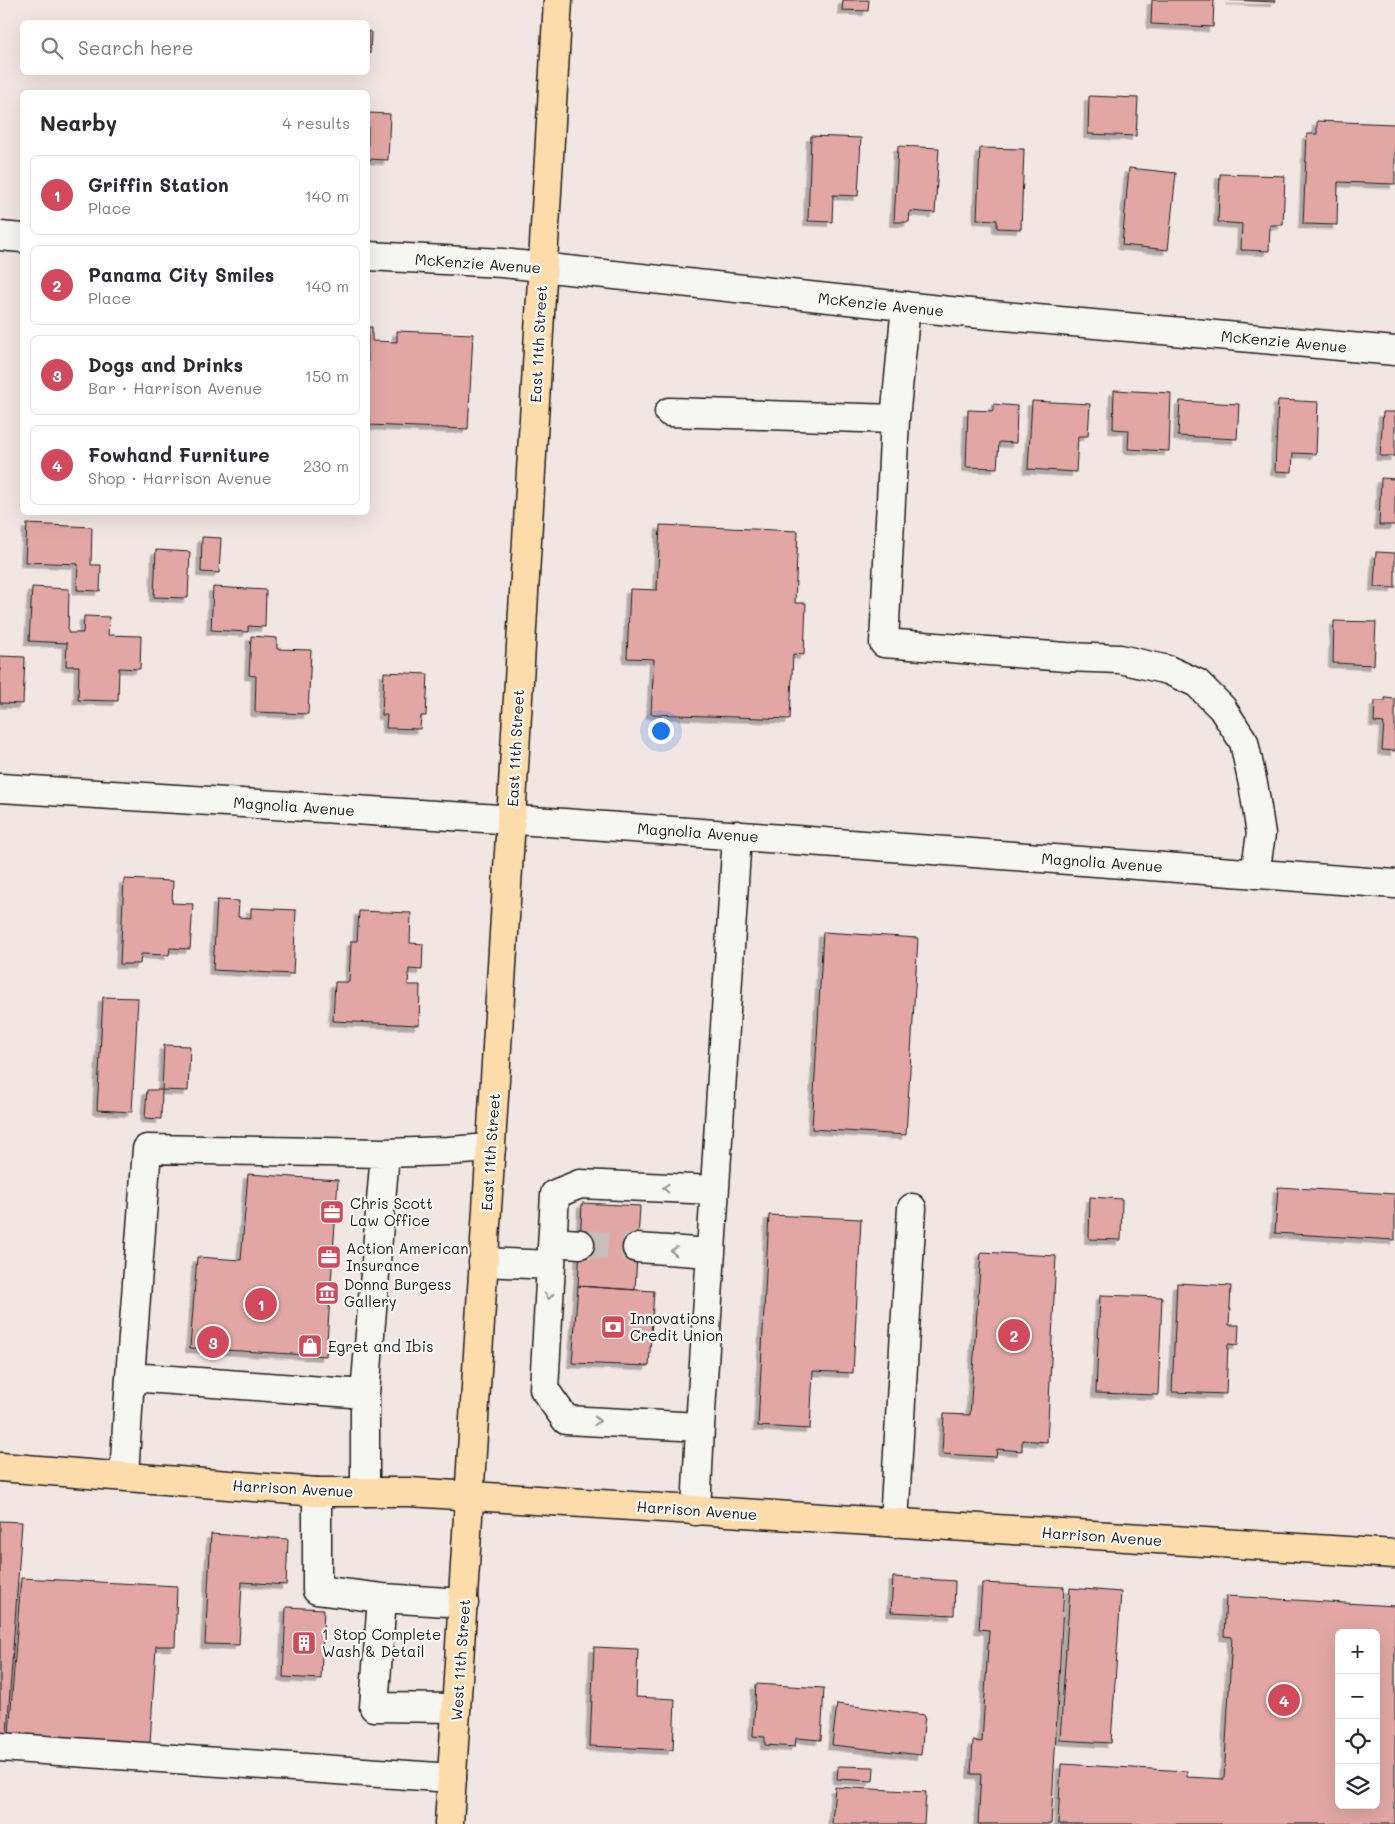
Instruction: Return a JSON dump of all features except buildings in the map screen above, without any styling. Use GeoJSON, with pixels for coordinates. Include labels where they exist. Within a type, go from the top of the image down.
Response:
{"type":"FeatureCollection","features":[{"type":"Feature","properties":{"kind":"main road","name":"East 11th Street"},"geometry":{"type":"LineString","coordinates":[[470,1496],[558,0]]}},
{"type":"Feature","properties":{"kind":"main road","name":"Harrison Avenue"},"geometry":{"type":"LineString","coordinates":[[0,1467],[317,1492],[409,1492],[1395,1554]]}},
{"type":"Feature","properties":{"kind":"main road","name":"West 11th Street"},"geometry":{"type":"LineString","coordinates":[[450,1824],[470,1496]]}},
{"type":"Feature","properties":{"kind":"street"},"geometry":{"type":"LineString","coordinates":[[0,236],[20,238]]}},
{"type":"Feature","properties":{"kind":"street","name":"McKenzie Avenue"},"geometry":{"type":"LineString","coordinates":[[370,256],[502,263],[906,306],[1395,352]]}},
{"type":"Feature","properties":{"kind":"street"},"geometry":{"type":"LineString","coordinates":[[906,306],[895,419],[884,642],[1066,657],[1120,659],[1168,670],[1197,683],[1222,708],[1244,742],[1261,834],[1255,874]]}},
{"type":"Feature","properties":{"kind":"street"},"geometry":{"type":"LineString","coordinates":[[669,412],[895,419]]}},
{"type":"Feature","properties":{"kind":"street","name":"Magnolia Avenue"},"geometry":{"type":"LineString","coordinates":[[0,788],[737,835],[1395,884]]}},
{"type":"Feature","properties":{"kind":"street"},"geometry":{"type":"LineString","coordinates":[[696,1510],[710,1253],[737,835]]}},
{"type":"Feature","properties":{"kind":"street"},"geometry":{"type":"LineString","coordinates":[[124,1476],[147,1149],[385,1153],[491,1148]]}},
{"type":"Feature","properties":{"kind":"street"},"geometry":{"type":"LineString","coordinates":[[365,1492],[365,1394],[385,1153]]}},
{"type":"Feature","properties":{"kind":"street"},"geometry":{"type":"LineString","coordinates":[[700,1427],[566,1420],[544,1389],[555,1194],[580,1184],[714,1190]]}},
{"type":"Feature","properties":{"kind":"street"},"geometry":{"type":"LineString","coordinates":[[894,1523],[912,1208]]}},
{"type":"Feature","properties":{"kind":"street"},"geometry":{"type":"LineString","coordinates":[[483,1262],[552,1254],[580,1244]]}},
{"type":"Feature","properties":{"kind":"street"},"geometry":{"type":"LineString","coordinates":[[638,1248],[710,1253]]}},
{"type":"Feature","properties":{"kind":"street"},"geometry":{"type":"LineString","coordinates":[[130,1377],[365,1394]]}},
{"type":"Feature","properties":{"kind":"street"},"geometry":{"type":"LineString","coordinates":[[317,1492],[316,1590],[382,1598],[464,1603]]}},
{"type":"Feature","properties":{"kind":"street"},"geometry":{"type":"LineString","coordinates":[[382,1598],[374,1706],[456,1708]]}},
{"type":"Feature","properties":{"kind":"street"},"geometry":{"type":"LineString","coordinates":[[0,1747],[452,1778]]}},
{"type":"Feature","properties":{"kind":"tunnel"},"geometry":{"type":"LineString","coordinates":[[580,1244],[637,1248]]}},
{"type":"Feature","properties":{"kind":"place","name":"Chris Scott Law Office"},"geometry":{"type":"Point","coordinates":[332,1212]}},
{"type":"Feature","properties":{"kind":"place","name":"Action American Insurance"},"geometry":{"type":"Point","coordinates":[329,1257]}},
{"type":"Feature","properties":{"kind":"place","name":"Donna Burgess Gallery"},"geometry":{"type":"Point","coordinates":[327,1293]}},
{"type":"Feature","properties":{"kind":"place","name":"Griffin Station"},"geometry":{"type":"Point","coordinates":[261,1304]}},
{"type":"Feature","properties":{"kind":"place","name":"Innovations Credit Union"},"geometry":{"type":"Point","coordinates":[613,1327]}},
{"type":"Feature","properties":{"kind":"place","name":"Panama City Smiles"},"geometry":{"type":"Point","coordinates":[1014,1335]}},
{"type":"Feature","properties":{"kind":"place","name":"Dogs and Drinks"},"geometry":{"type":"Point","coordinates":[213,1342]}},
{"type":"Feature","properties":{"kind":"place","name":"Egret and Ibis"},"geometry":{"type":"Point","coordinates":[310,1346]}},
{"type":"Feature","properties":{"kind":"place","name":"1 Stop Complete Wash & Detail"},"geometry":{"type":"Point","coordinates":[304,1643]}},
{"type":"Feature","properties":{"kind":"place","name":"Fowhand Furniture"},"geometry":{"type":"Point","coordinates":[1284,1700]}}]}
